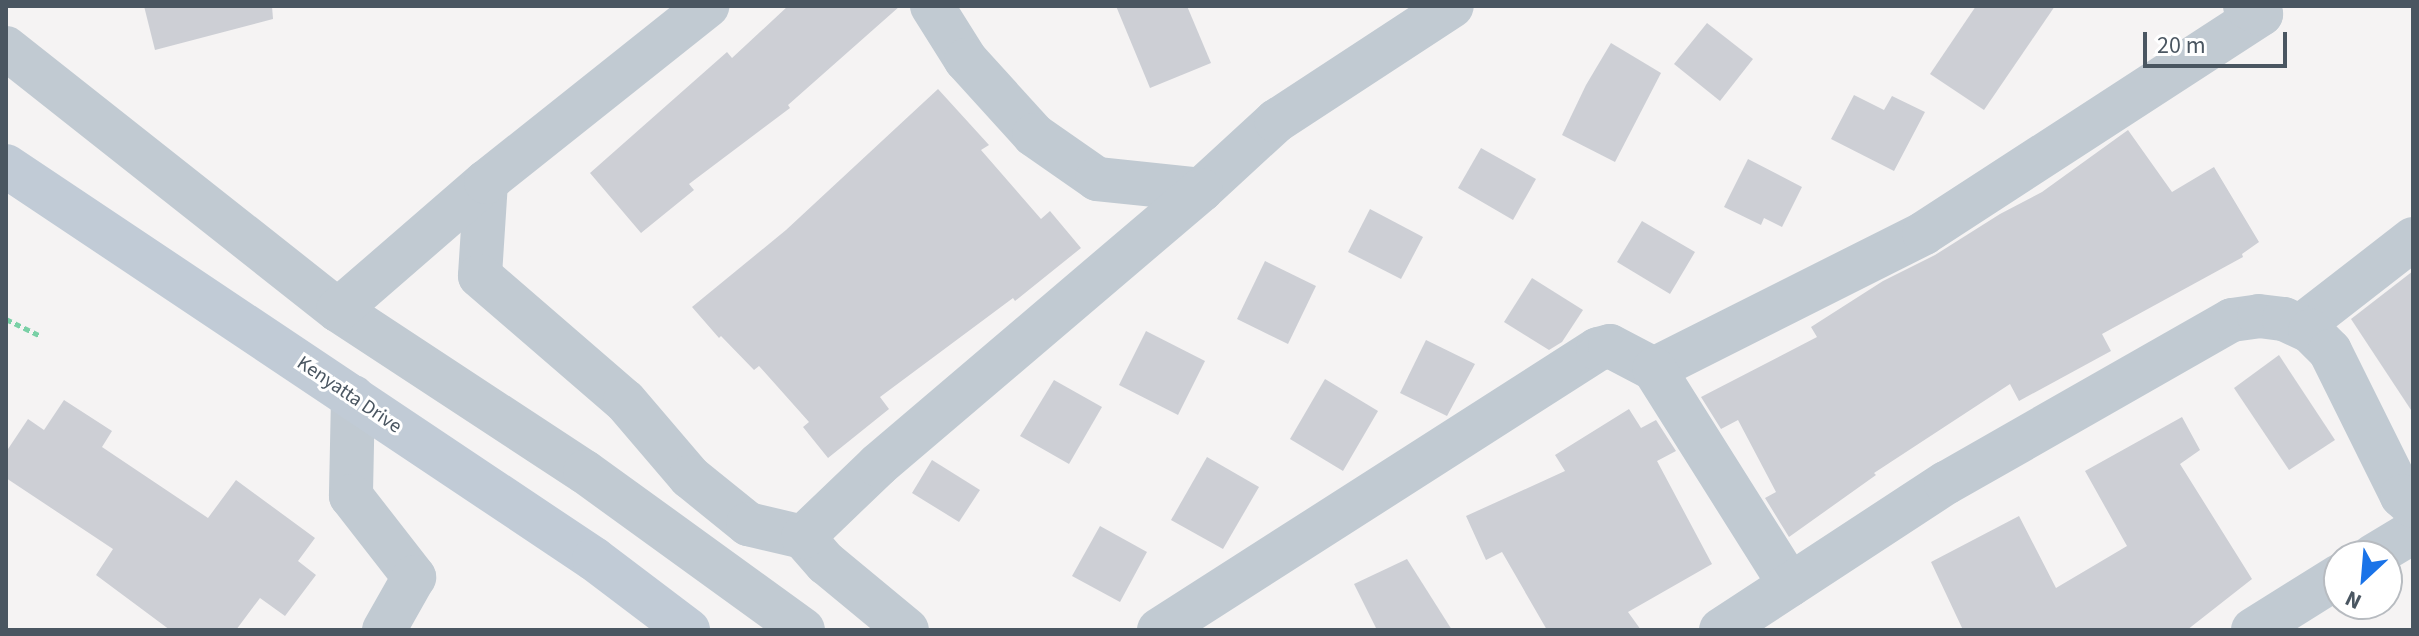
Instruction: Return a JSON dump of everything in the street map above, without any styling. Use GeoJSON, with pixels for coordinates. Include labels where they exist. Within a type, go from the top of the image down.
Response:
{"type":"FeatureCollection","features":[{"type":"Feature","properties":{"kind":"main road","name":"Kenyatta Drive"},"geometry":{"type":"LineString","coordinates":[[6,166],[594,559],[688,630]]}},
{"type":"Feature","properties":{"kind":"street"},"geometry":{"type":"LineString","coordinates":[[338,310],[486,182],[707,6]]}},
{"type":"Feature","properties":{"kind":"street"},"geometry":{"type":"LineString","coordinates":[[932,6],[966,60],[1034,135],[1097,179],[1201,190]]}},
{"type":"Feature","properties":{"kind":"street"},"geometry":{"type":"LineString","coordinates":[[803,537],[878,465],[1201,190],[1276,121],[1452,6]]}},
{"type":"Feature","properties":{"kind":"street"},"geometry":{"type":"LineString","coordinates":[[1654,369],[1924,233],[2261,14],[2245,6]]}},
{"type":"Feature","properties":{"kind":"street"},"geometry":{"type":"LineString","coordinates":[[6,48],[338,310],[585,472],[803,630]]}},
{"type":"Feature","properties":{"kind":"street"},"geometry":{"type":"LineString","coordinates":[[486,182],[480,276],[625,401],[690,477],[748,524],[803,537],[826,563],[907,630]]}},
{"type":"Feature","properties":{"kind":"street"},"geometry":{"type":"LineString","coordinates":[[2301,326],[2413,239]]}},
{"type":"Feature","properties":{"kind":"street"},"geometry":{"type":"LineString","coordinates":[[1721,630],[1946,483],[2232,320],[2259,316],[2284,319],[2301,326],[2330,351],[2402,496],[2413,506]]}},
{"type":"Feature","properties":{"kind":"street"},"geometry":{"type":"LineString","coordinates":[[1159,630],[1598,349],[1610,346],[1654,369],[1694,427],[1790,585]]}},
{"type":"Feature","properties":{"kind":"street"},"geometry":{"type":"LineString","coordinates":[[353,397],[351,496],[414,577],[384,630]]}},
{"type":"Feature","properties":{"kind":"street"},"geometry":{"type":"LineString","coordinates":[[2253,630],[2323,586]]}},
{"type":"Feature","properties":{"kind":"path"},"geometry":{"type":"LineString","coordinates":[[6,319],[39,335]]}},
{"type":"Feature","properties":{"kind":"building"},"geometry":{"type":"Polygon","coordinates":[[[144,6],[272,6],[273,19],[155,50],[144,6]]]}},
{"type":"Feature","properties":{"kind":"building"},"geometry":{"type":"Polygon","coordinates":[[[788,6],[900,6],[788,105],[790,108],[689,184],[694,190],[641,233],[590,173],[727,52],[732,58],[788,6]]]}},
{"type":"Feature","properties":{"kind":"building"},"geometry":{"type":"Polygon","coordinates":[[[1116,6],[1187,6],[1211,63],[1150,88],[1116,6]]]}},
{"type":"Feature","properties":{"kind":"building"},"geometry":{"type":"Polygon","coordinates":[[[1976,6],[2055,6],[1984,110],[1930,74],[1976,6]]]}},
{"type":"Feature","properties":{"kind":"building"},"geometry":{"type":"Polygon","coordinates":[[[1707,23],[1753,59],[1720,101],[1674,64],[1707,23]]]}},
{"type":"Feature","properties":{"kind":"building"},"geometry":{"type":"Polygon","coordinates":[[[1611,43],[1661,73],[1615,162],[1562,135],[1611,43]]]}},
{"type":"Feature","properties":{"kind":"building"},"geometry":{"type":"Polygon","coordinates":[[[938,89],[989,145],[981,150],[1041,219],[1050,211],[1081,248],[1015,301],[1013,298],[880,397],[889,409],[828,458],[803,427],[809,422],[759,366],[754,370],[721,336],[719,338],[692,307],[786,230],[938,89]]]}},
{"type":"Feature","properties":{"kind":"building"},"geometry":{"type":"Polygon","coordinates":[[[1854,95],[1884,110],[1892,96],[1925,112],[1894,171],[1831,139],[1854,95]]]}},
{"type":"Feature","properties":{"kind":"building"},"geometry":{"type":"Polygon","coordinates":[[[2128,130],[2172,192],[2214,167],[2259,242],[2242,254],[2243,257],[2102,334],[2111,351],[2019,401],[2010,384],[1874,473],[1876,475],[1789,537],[1765,498],[1776,492],[1738,420],[1721,429],[1701,397],[1817,337],[1811,327],[1883,281],[1935,255],[2042,192],[2128,130]]]}},
{"type":"Feature","properties":{"kind":"building"},"geometry":{"type":"Polygon","coordinates":[[[1481,148],[1536,179],[1513,220],[1458,188],[1481,148]]]}},
{"type":"Feature","properties":{"kind":"building"},"geometry":{"type":"Polygon","coordinates":[[[1748,159],[1802,187],[1782,227],[1764,218],[1761,225],[1724,207],[1748,159]]]}},
{"type":"Feature","properties":{"kind":"building"},"geometry":{"type":"Polygon","coordinates":[[[1370,209],[1423,237],[1401,279],[1348,252],[1370,209]]]}},
{"type":"Feature","properties":{"kind":"building"},"geometry":{"type":"Polygon","coordinates":[[[1642,221],[1695,252],[1670,294],[1617,262],[1642,221]]]}},
{"type":"Feature","properties":{"kind":"building"},"geometry":{"type":"Polygon","coordinates":[[[1265,261],[1316,286],[1288,344],[1237,319],[1265,261]]]}},
{"type":"Feature","properties":{"kind":"building"},"geometry":{"type":"Polygon","coordinates":[[[2413,271],[2413,413],[2351,319],[2413,271]]]}},
{"type":"Feature","properties":{"kind":"building"},"geometry":{"type":"Polygon","coordinates":[[[1532,278],[1583,310],[1562,342],[1549,350],[1504,322],[1532,278]]]}},
{"type":"Feature","properties":{"kind":"building"},"geometry":{"type":"Polygon","coordinates":[[[1146,331],[1205,361],[1178,415],[1119,385],[1146,331]]]}},
{"type":"Feature","properties":{"kind":"building"},"geometry":{"type":"Polygon","coordinates":[[[1426,340],[1475,364],[1447,416],[1400,393],[1426,340]]]}},
{"type":"Feature","properties":{"kind":"building"},"geometry":{"type":"Polygon","coordinates":[[[2279,355],[2335,440],[2289,470],[2234,388],[2279,355]]]}},
{"type":"Feature","properties":{"kind":"building"},"geometry":{"type":"Polygon","coordinates":[[[1325,379],[1378,411],[1343,471],[1290,439],[1325,379]]]}},
{"type":"Feature","properties":{"kind":"building"},"geometry":{"type":"Polygon","coordinates":[[[1054,380],[1102,407],[1069,464],[1020,436],[1054,380]]]}},
{"type":"Feature","properties":{"kind":"building"},"geometry":{"type":"Polygon","coordinates":[[[64,400],[112,431],[102,447],[208,518],[236,480],[315,538],[298,561],[316,575],[285,616],[260,598],[236,630],[170,630],[96,575],[113,549],[6,478],[6,452],[28,419],[44,430],[64,400]]]}},
{"type":"Feature","properties":{"kind":"building"},"geometry":{"type":"Polygon","coordinates":[[[1629,409],[1641,428],[1656,420],[1676,451],[1657,461],[1712,564],[1628,612],[1641,630],[1547,630],[1502,552],[1486,560],[1466,516],[1565,471],[1555,455],[1629,409]]]}},
{"type":"Feature","properties":{"kind":"building"},"geometry":{"type":"Polygon","coordinates":[[[2182,417],[2200,450],[2180,464],[2252,579],[2187,630],[1963,630],[1931,562],[2019,516],[2056,588],[2127,546],[2085,471],[2182,417]]]}},
{"type":"Feature","properties":{"kind":"building"},"geometry":{"type":"Polygon","coordinates":[[[1207,457],[1259,487],[1223,549],[1171,520],[1207,457]]]}},
{"type":"Feature","properties":{"kind":"building"},"geometry":{"type":"Polygon","coordinates":[[[932,460],[980,490],[959,522],[912,493],[932,460]]]}},
{"type":"Feature","properties":{"kind":"building"},"geometry":{"type":"Polygon","coordinates":[[[1100,526],[1147,552],[1120,602],[1072,576],[1100,526]]]}},
{"type":"Feature","properties":{"kind":"building"},"geometry":{"type":"Polygon","coordinates":[[[1407,559],[1452,630],[1377,630],[1354,584],[1407,559]]]}}]}
